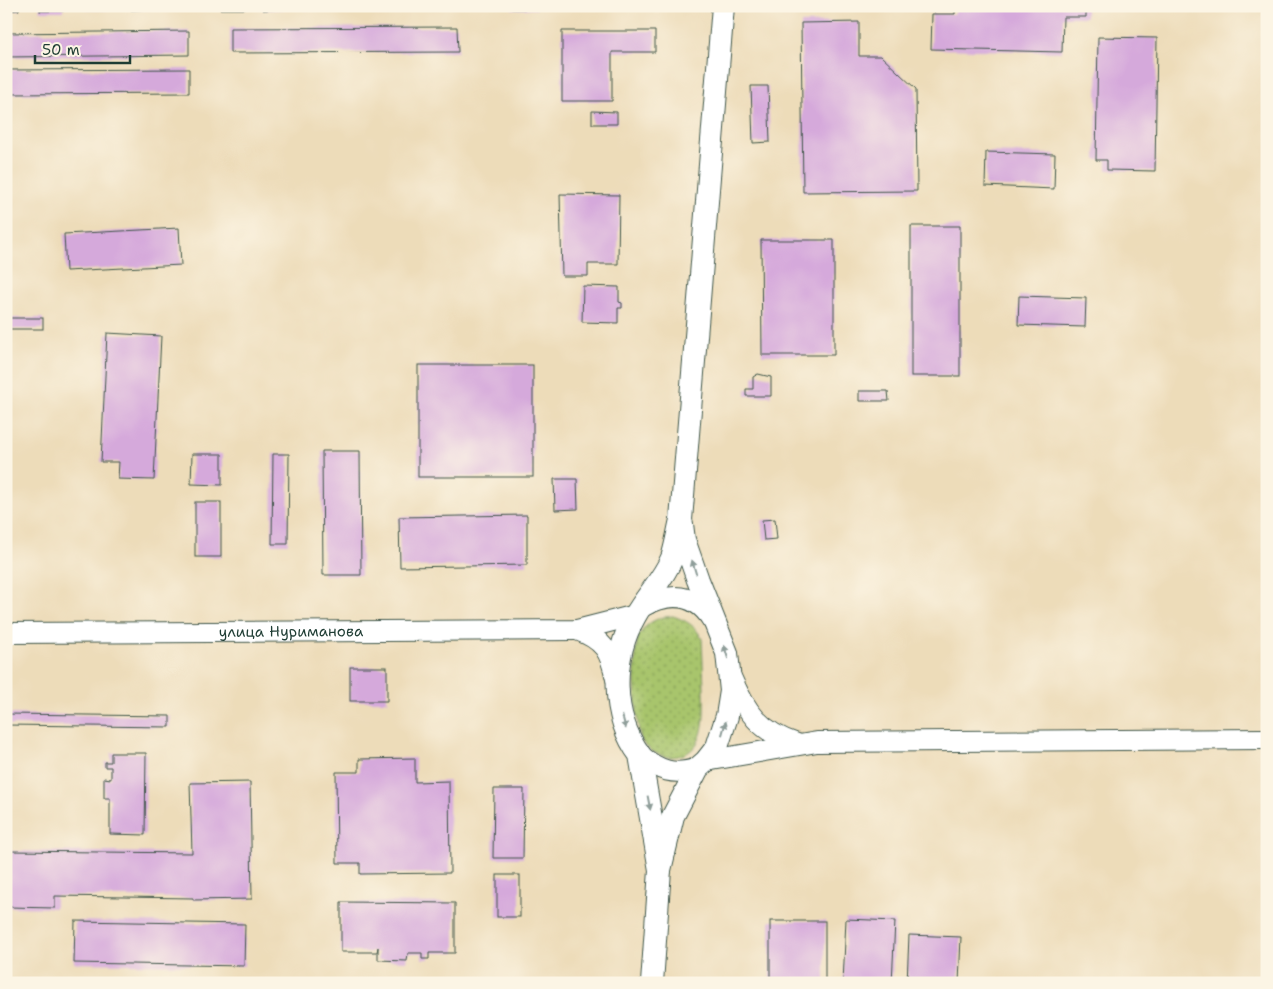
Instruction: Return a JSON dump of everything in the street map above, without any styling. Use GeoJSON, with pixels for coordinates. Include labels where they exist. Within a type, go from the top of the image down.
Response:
{"type":"FeatureCollection","features":[{"type":"Feature","properties":{"kind":"main road"},"geometry":{"type":"LineString","coordinates":[[618,685],[622,649],[639,611],[672,557],[681,520],[723,6]]}},
{"type":"Feature","properties":{"kind":"main road"},"geometry":{"type":"LineString","coordinates":[[652,983],[660,870],[673,816],[702,764],[721,737],[729,705],[731,677],[727,653],[684,540],[681,520]]}},
{"type":"Feature","properties":{"kind":"main road"},"geometry":{"type":"LineString","coordinates":[[577,630],[639,611],[664,598],[685,597],[698,603],[705,610],[717,629]]}},
{"type":"Feature","properties":{"kind":"main road"},"geometry":{"type":"LineString","coordinates":[[577,630],[592,635],[602,643],[613,664],[626,731],[640,755],[653,766],[669,772],[684,772],[702,764],[797,744],[1267,740]]}},
{"type":"Feature","properties":{"kind":"main road","name":"улица Нуриманова"},"geometry":{"type":"LineString","coordinates":[[6,633],[577,630]]}},
{"type":"Feature","properties":{"kind":"main road"},"geometry":{"type":"LineString","coordinates":[[731,677],[741,700],[758,723],[772,734],[797,744]]}},
{"type":"Feature","properties":{"kind":"main road"},"geometry":{"type":"LineString","coordinates":[[640,755],[660,870]]}},
{"type":"Feature","properties":{"kind":"green space"},"geometry":{"type":"Polygon","coordinates":[[[673,616],[690,624],[702,639],[704,721],[702,732],[692,749],[683,755],[671,757],[655,752],[642,741],[636,705],[635,672],[637,644],[642,631],[653,621],[673,616]]]}},
{"type":"Feature","properties":{"kind":"building"},"geometry":{"type":"Polygon","coordinates":[[[6,6],[19,6],[19,10],[6,11],[6,6]]]}},
{"type":"Feature","properties":{"kind":"building"},"geometry":{"type":"Polygon","coordinates":[[[40,6],[63,6],[63,11],[40,11],[40,6]]]}},
{"type":"Feature","properties":{"kind":"building"},"geometry":{"type":"Polygon","coordinates":[[[86,6],[109,6],[109,10],[86,10],[86,6]]]}},
{"type":"Feature","properties":{"kind":"building"},"geometry":{"type":"Polygon","coordinates":[[[131,6],[156,6],[156,9],[131,10],[131,6]]]}},
{"type":"Feature","properties":{"kind":"building"},"geometry":{"type":"Polygon","coordinates":[[[177,6],[202,6],[202,9],[177,10],[177,6]]]}},
{"type":"Feature","properties":{"kind":"building"},"geometry":{"type":"Polygon","coordinates":[[[220,6],[245,6],[245,9],[220,9],[220,6]]]}},
{"type":"Feature","properties":{"kind":"building"},"geometry":{"type":"Polygon","coordinates":[[[263,6],[287,6],[287,9],[263,10],[263,6]]]}},
{"type":"Feature","properties":{"kind":"building"},"geometry":{"type":"Polygon","coordinates":[[[304,6],[328,6],[329,10],[304,10],[304,6]]]}},
{"type":"Feature","properties":{"kind":"building"},"geometry":{"type":"Polygon","coordinates":[[[512,6],[537,6],[537,9],[512,9],[512,6]]]}},
{"type":"Feature","properties":{"kind":"building"},"geometry":{"type":"Polygon","coordinates":[[[955,6],[1086,6],[1086,17],[1063,17],[1062,52],[931,49],[932,14],[955,14],[955,6]]]}},
{"type":"Feature","properties":{"kind":"building"},"geometry":{"type":"Polygon","coordinates":[[[859,22],[859,56],[881,56],[916,89],[917,191],[803,192],[801,23],[859,22]]]}},
{"type":"Feature","properties":{"kind":"building"},"geometry":{"type":"Polygon","coordinates":[[[457,27],[458,52],[230,53],[230,28],[457,27]]]}},
{"type":"Feature","properties":{"kind":"building"},"geometry":{"type":"Polygon","coordinates":[[[189,31],[189,55],[6,57],[6,33],[189,31]]]}},
{"type":"Feature","properties":{"kind":"building"},"geometry":{"type":"Polygon","coordinates":[[[562,31],[655,31],[655,52],[612,52],[612,101],[562,101],[562,31]]]}},
{"type":"Feature","properties":{"kind":"building"},"geometry":{"type":"Polygon","coordinates":[[[1098,37],[1157,38],[1155,171],[1107,170],[1107,160],[1096,160],[1098,37]]]}},
{"type":"Feature","properties":{"kind":"building"},"geometry":{"type":"Polygon","coordinates":[[[189,69],[189,93],[6,94],[6,70],[189,69]]]}},
{"type":"Feature","properties":{"kind":"building"},"geometry":{"type":"Polygon","coordinates":[[[751,86],[768,86],[770,142],[753,143],[751,86]]]}},
{"type":"Feature","properties":{"kind":"building"},"geometry":{"type":"Polygon","coordinates":[[[592,111],[617,112],[617,124],[592,124],[592,111]]]}},
{"type":"Feature","properties":{"kind":"building"},"geometry":{"type":"Polygon","coordinates":[[[986,152],[1055,154],[1054,189],[985,186],[986,152]]]}},
{"type":"Feature","properties":{"kind":"building"},"geometry":{"type":"Polygon","coordinates":[[[560,194],[619,195],[618,264],[588,264],[588,276],[562,276],[560,194]]]}},
{"type":"Feature","properties":{"kind":"building"},"geometry":{"type":"Polygon","coordinates":[[[911,226],[960,226],[960,376],[911,376],[911,226]]]}},
{"type":"Feature","properties":{"kind":"building"},"geometry":{"type":"Polygon","coordinates":[[[179,228],[181,265],[66,271],[64,234],[179,228]]]}},
{"type":"Feature","properties":{"kind":"building"},"geometry":{"type":"Polygon","coordinates":[[[761,240],[834,240],[834,355],[762,355],[761,240]]]}},
{"type":"Feature","properties":{"kind":"building"},"geometry":{"type":"Polygon","coordinates":[[[583,286],[619,287],[619,302],[622,303],[622,308],[618,308],[618,323],[582,322],[583,286]]]}},
{"type":"Feature","properties":{"kind":"building"},"geometry":{"type":"Polygon","coordinates":[[[1019,296],[1086,298],[1085,327],[1018,325],[1019,296]]]}},
{"type":"Feature","properties":{"kind":"building"},"geometry":{"type":"Polygon","coordinates":[[[6,318],[43,318],[43,329],[6,329],[6,318]]]}},
{"type":"Feature","properties":{"kind":"building"},"geometry":{"type":"Polygon","coordinates":[[[107,333],[161,336],[154,480],[118,479],[119,462],[101,462],[107,333]]]}},
{"type":"Feature","properties":{"kind":"building"},"geometry":{"type":"Polygon","coordinates":[[[418,365],[533,365],[533,477],[418,477],[418,365]]]}},
{"type":"Feature","properties":{"kind":"building"},"geometry":{"type":"Polygon","coordinates":[[[758,374],[771,377],[771,396],[746,396],[746,389],[753,389],[753,377],[758,374]]]}},
{"type":"Feature","properties":{"kind":"building"},"geometry":{"type":"Polygon","coordinates":[[[859,391],[888,391],[889,401],[859,401],[859,391]]]}},
{"type":"Feature","properties":{"kind":"building"},"geometry":{"type":"Polygon","coordinates":[[[322,451],[360,451],[361,575],[323,575],[322,451]]]}},
{"type":"Feature","properties":{"kind":"building"},"geometry":{"type":"Polygon","coordinates":[[[192,454],[222,454],[222,485],[191,484],[192,454]]]}},
{"type":"Feature","properties":{"kind":"building"},"geometry":{"type":"Polygon","coordinates":[[[273,454],[289,454],[288,544],[272,544],[273,454]]]}},
{"type":"Feature","properties":{"kind":"building"},"geometry":{"type":"Polygon","coordinates":[[[554,479],[577,479],[578,509],[555,510],[554,479]]]}},
{"type":"Feature","properties":{"kind":"building"},"geometry":{"type":"Polygon","coordinates":[[[195,502],[221,502],[221,557],[195,557],[195,502]]]}},
{"type":"Feature","properties":{"kind":"building"},"geometry":{"type":"Polygon","coordinates":[[[527,515],[527,565],[400,567],[399,517],[527,515]]]}},
{"type":"Feature","properties":{"kind":"building"},"geometry":{"type":"Polygon","coordinates":[[[775,519],[777,539],[764,540],[762,520],[775,519]]]}},
{"type":"Feature","properties":{"kind":"building"},"geometry":{"type":"Polygon","coordinates":[[[350,667],[387,667],[387,701],[350,701],[350,667]]]}},
{"type":"Feature","properties":{"kind":"building"},"geometry":{"type":"Polygon","coordinates":[[[6,714],[170,716],[170,727],[6,725],[6,714]]]}},
{"type":"Feature","properties":{"kind":"building"},"geometry":{"type":"Polygon","coordinates":[[[111,753],[146,753],[145,835],[110,834],[110,798],[104,798],[104,778],[111,779],[111,767],[105,767],[105,762],[111,762],[111,753]]]}},
{"type":"Feature","properties":{"kind":"building"},"geometry":{"type":"Polygon","coordinates":[[[415,758],[415,782],[449,781],[450,873],[360,874],[360,863],[337,863],[336,772],[359,772],[359,759],[415,758]]]}},
{"type":"Feature","properties":{"kind":"building"},"geometry":{"type":"Polygon","coordinates":[[[250,782],[252,899],[193,900],[193,898],[55,896],[55,908],[9,907],[9,851],[192,853],[190,783],[250,782]]]}},
{"type":"Feature","properties":{"kind":"building"},"geometry":{"type":"Polygon","coordinates":[[[494,789],[524,789],[523,858],[493,858],[494,789]]]}},
{"type":"Feature","properties":{"kind":"building"},"geometry":{"type":"Polygon","coordinates":[[[497,875],[520,875],[520,917],[497,917],[497,875]]]}},
{"type":"Feature","properties":{"kind":"building"},"geometry":{"type":"Polygon","coordinates":[[[341,902],[455,903],[455,953],[429,953],[429,959],[422,959],[422,953],[408,953],[407,961],[378,960],[378,947],[377,952],[341,952],[341,902]]]}},
{"type":"Feature","properties":{"kind":"building"},"geometry":{"type":"Polygon","coordinates":[[[846,919],[895,921],[892,983],[843,983],[846,919]]]}},
{"type":"Feature","properties":{"kind":"building"},"geometry":{"type":"Polygon","coordinates":[[[75,921],[245,924],[244,966],[74,963],[75,921]]]}},
{"type":"Feature","properties":{"kind":"building"},"geometry":{"type":"Polygon","coordinates":[[[770,921],[825,921],[825,983],[770,983],[770,921]]]}},
{"type":"Feature","properties":{"kind":"building"},"geometry":{"type":"Polygon","coordinates":[[[909,935],[961,937],[959,983],[907,983],[909,935]]]}},
{"type":"Feature","properties":{"kind":"building"},"geometry":{"type":"Polygon","coordinates":[[[244,980],[244,983],[175,983],[175,981],[244,980]]]}}]}
